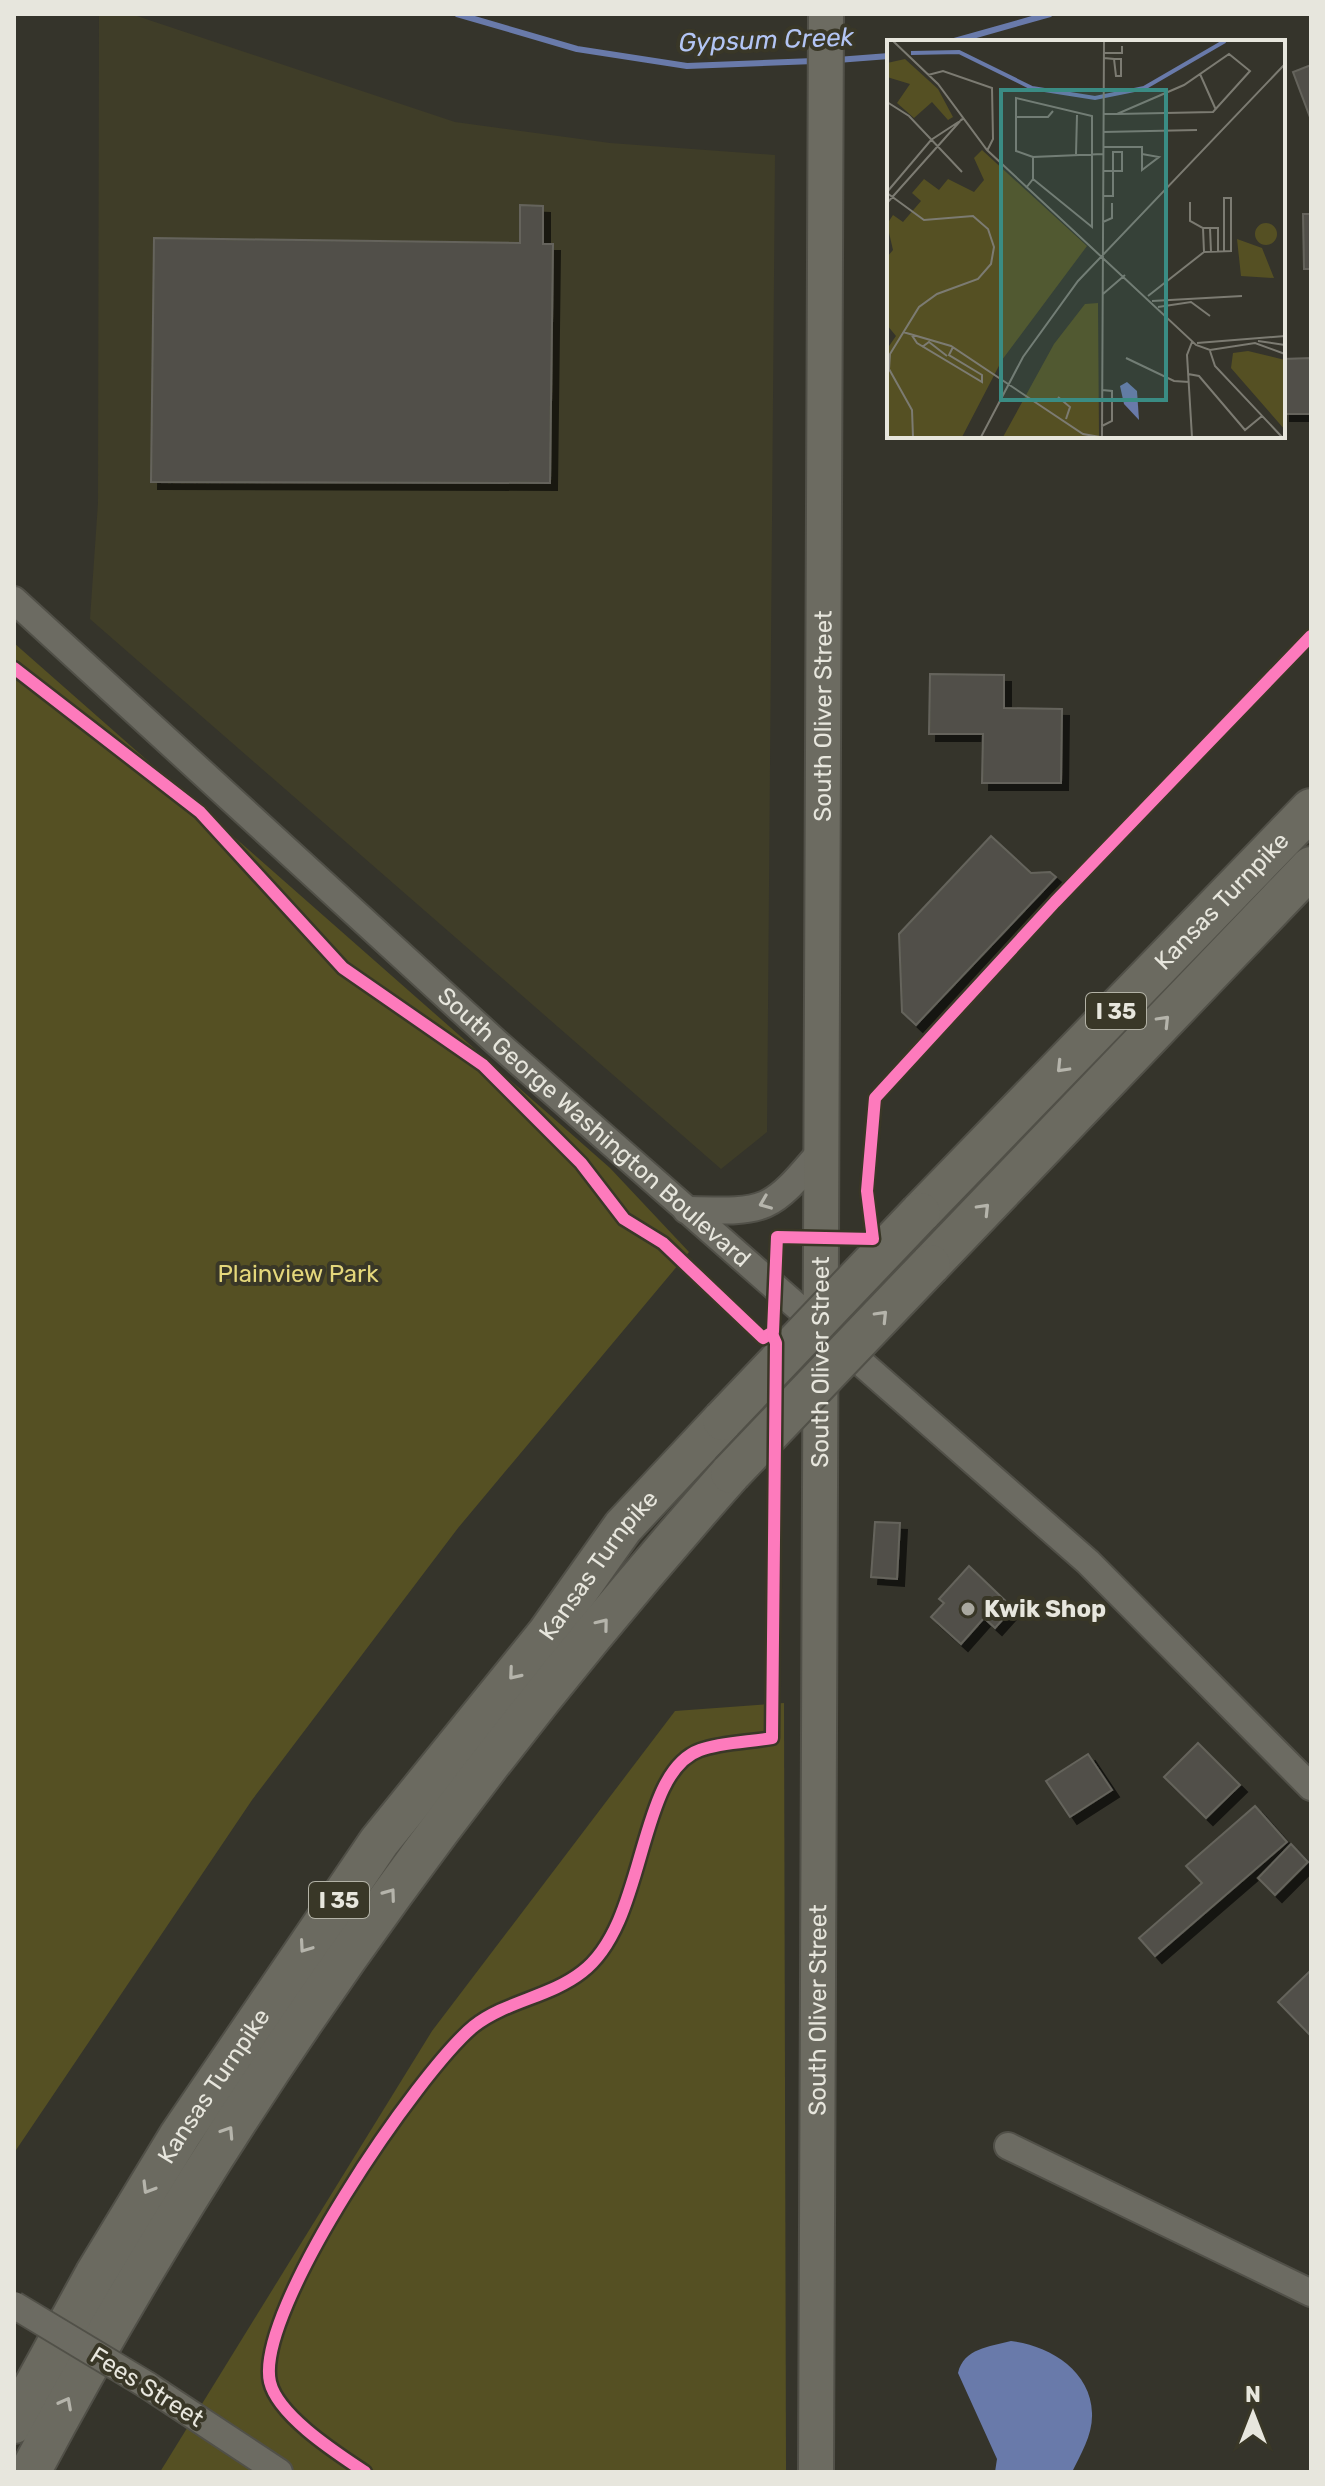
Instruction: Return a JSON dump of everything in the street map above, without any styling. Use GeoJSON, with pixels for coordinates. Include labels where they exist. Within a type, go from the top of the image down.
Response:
{"type":"FeatureCollection","features":[{"type":"Feature","properties":{"kind":"highway","name":"Kansas Turnpike"},"geometry":{"type":"LineString","coordinates":[[14,2423],[95,2275],[180,2135],[379,1842],[548,1633],[623,1527],[920,1213],[1311,809]]}},
{"type":"Feature","properties":{"kind":"highway","name":"Kansas Turnpike"},"geometry":{"type":"LineString","coordinates":[[30,2472],[177,2210],[273,2061],[388,1896],[481,1774],[650,1565],[731,1473],[1311,867]]}},
{"type":"Feature","properties":{"kind":"main road","name":"South Oliver Street"},"geometry":{"type":"LineString","coordinates":[[816,2472],[826,14]]}},
{"type":"Feature","properties":{"kind":"street","name":"South George Washington Boulevard"},"geometry":{"type":"LineString","coordinates":[[14,600],[267,835],[686,1210],[1088,1562],[1311,1787]]}},
{"type":"Feature","properties":{"kind":"street"},"geometry":{"type":"LineString","coordinates":[[686,1210],[744,1211],[773,1202],[821,1151]]}},
{"type":"Feature","properties":{"kind":"street"},"geometry":{"type":"LineString","coordinates":[[1008,2146],[1311,2293]]}},
{"type":"Feature","properties":{"kind":"street","name":"Fees Street"},"geometry":{"type":"LineString","coordinates":[[14,2305],[147,2385],[279,2472]]}},
{"type":"Feature","properties":{"kind":"shaded area"},"geometry":{"type":"Polygon","coordinates":[[[99,14],[131,14],[455,122],[610,143],[775,155],[767,1132],[721,1169],[90,619],[98,503],[99,14]]]}},
{"type":"Feature","properties":{"kind":"green space","name":"Plainview Park"},"geometry":{"type":"Polygon","coordinates":[[[14,643],[610,1168],[689,1252],[458,1528],[252,1800],[14,2153],[14,643]]]}},
{"type":"Feature","properties":{"kind":"green space"},"geometry":{"type":"Polygon","coordinates":[[[784,1703],[786,2472],[160,2472],[432,2031],[675,1711],[784,1703]]]}},
{"type":"Feature","properties":{"kind":"water"},"geometry":{"type":"Polygon","coordinates":[[[1011,2341],[1053,2354],[1076,2372],[1084,2384],[1090,2398],[1091,2429],[1072,2472],[995,2472],[997,2459],[958,2373],[972,2353],[1011,2341]]]}},
{"type":"Feature","properties":{"kind":"building"},"geometry":{"type":"Polygon","coordinates":[[[1311,65],[1311,120],[1293,72],[1311,65]]]}},
{"type":"Feature","properties":{"kind":"building"},"geometry":{"type":"Polygon","coordinates":[[[520,205],[543,206],[543,244],[553,244],[550,483],[151,482],[154,238],[520,243],[520,205]]]}},
{"type":"Feature","properties":{"kind":"building"},"geometry":{"type":"Polygon","coordinates":[[[1303,214],[1311,214],[1311,269],[1304,269],[1303,214]]]}},
{"type":"Feature","properties":{"kind":"building"},"geometry":{"type":"Polygon","coordinates":[[[1311,358],[1311,414],[1285,414],[1285,359],[1311,358]]]}},
{"type":"Feature","properties":{"kind":"building"},"geometry":{"type":"Polygon","coordinates":[[[930,674],[1004,675],[1004,708],[1062,709],[1061,783],[982,783],[983,734],[929,734],[930,674]]]}},
{"type":"Feature","properties":{"kind":"building"},"geometry":{"type":"Polygon","coordinates":[[[991,836],[1031,873],[1050,872],[1056,877],[916,1025],[902,1012],[899,934],[991,836]]]}},
{"type":"Feature","properties":{"kind":"building"},"geometry":{"type":"Polygon","coordinates":[[[875,1522],[900,1523],[897,1579],[871,1577],[875,1522]]]}},
{"type":"Feature","properties":{"kind":"building"},"geometry":{"type":"Polygon","coordinates":[[[969,1566],[1013,1608],[995,1628],[984,1618],[961,1644],[931,1617],[944,1603],[939,1599],[969,1566]]]}},
{"type":"Feature","properties":{"kind":"building"},"geometry":{"type":"Polygon","coordinates":[[[1198,1743],[1240,1785],[1206,1818],[1164,1777],[1198,1743]]]}},
{"type":"Feature","properties":{"kind":"building"},"geometry":{"type":"Polygon","coordinates":[[[1088,1754],[1112,1790],[1070,1817],[1046,1781],[1088,1754]]]}},
{"type":"Feature","properties":{"kind":"building"},"geometry":{"type":"Polygon","coordinates":[[[1255,1806],[1287,1842],[1155,1956],[1139,1938],[1202,1883],[1186,1866],[1255,1806]]]}},
{"type":"Feature","properties":{"kind":"building"},"geometry":{"type":"Polygon","coordinates":[[[1291,1844],[1308,1862],[1275,1895],[1258,1878],[1291,1844]]]}},
{"type":"Feature","properties":{"kind":"building"},"geometry":{"type":"Polygon","coordinates":[[[1311,1970],[1311,2034],[1310,2035],[1278,2002],[1311,1970]]]}},
{"type":"Feature","properties":{"kind":"waterway","name":"Gypsum Creek"},"geometry":{"type":"LineString","coordinates":[[457,14],[577,49],[687,66],[814,61]]}},
{"type":"Feature","properties":{"kind":"waterway","name":"Gypsum Creek"},"geometry":{"type":"LineString","coordinates":[[958,40],[1050,14]]}},
{"type":"Feature","properties":{"kind":"waterway","name":"Gypsum Creek"},"geometry":{"type":"LineString","coordinates":[[837,60],[887,56]]}},
{"type":"Feature","properties":{"kind":"cycle path"},"geometry":{"type":"LineString","coordinates":[[14,668],[200,812],[343,968],[483,1065],[581,1163],[624,1219],[663,1243],[763,1338],[773,1332],[777,1237],[873,1239],[867,1191],[875,1098],[1055,902],[1311,636]]}},
{"type":"Feature","properties":{"kind":"cycle path"},"geometry":{"type":"LineString","coordinates":[[365,2472],[296,2421],[275,2395],[270,2382],[272,2348],[287,2303],[313,2250],[381,2140],[449,2051],[474,2026],[487,2018],[582,1972],[603,1949],[619,1919],[664,1787],[679,1764],[708,1747],[772,1738],[776,1343],[773,1336]]}},
{"type":"Feature","properties":{"kind":"place","name":"Kwik Shop"},"geometry":{"type":"Point","coordinates":[968,1609]}}]}
